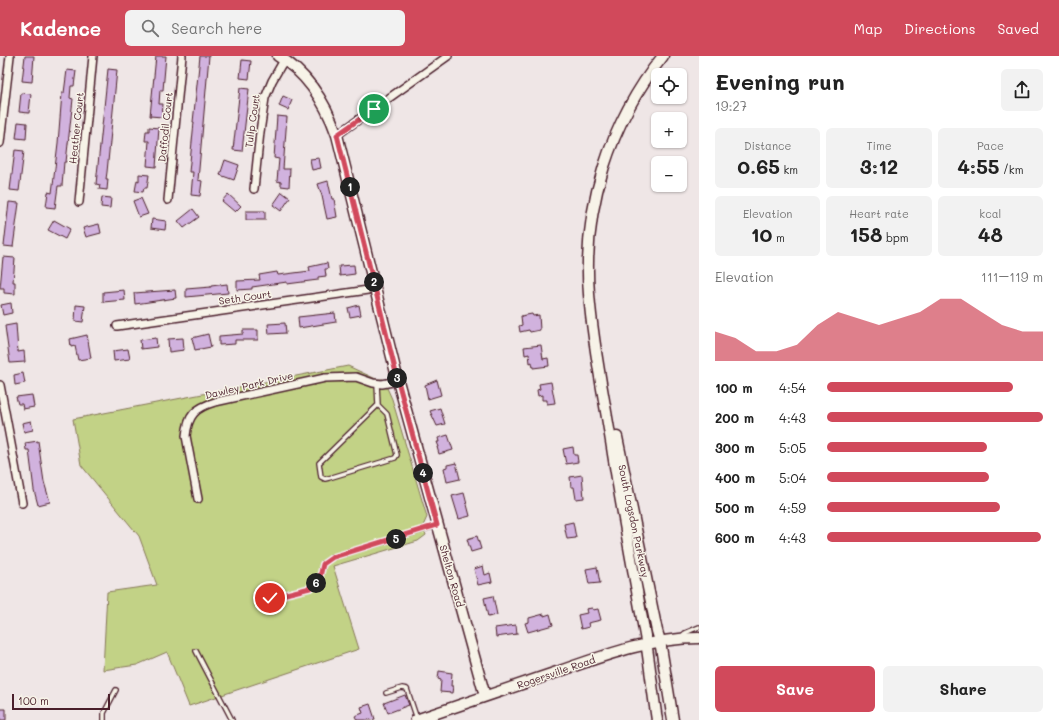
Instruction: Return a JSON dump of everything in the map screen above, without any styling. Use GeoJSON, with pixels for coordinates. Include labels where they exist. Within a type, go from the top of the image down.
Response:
{"type":"FeatureCollection","features":[{"type":"Feature","properties":{"kind":"main road","name":"South Logsdon Parkway"},"geometry":{"type":"LineString","coordinates":[[657,720],[646,644],[598,363],[588,280],[591,221],[599,182],[609,151],[621,123],[642,85],[663,56]]}},
{"type":"Feature","properties":{"kind":"main road","name":"Shelton Road"},"geometry":{"type":"LineString","coordinates":[[281,58],[302,76],[312,87],[327,112],[337,135],[398,381],[485,696]]}},
{"type":"Feature","properties":{"kind":"main road","name":"South Logsdon Parkway"},"geometry":{"type":"LineString","coordinates":[[592,322],[603,362],[630,504],[660,641],[673,720]]}},
{"type":"Feature","properties":{"kind":"main road","name":"Rogersville Road"},"geometry":{"type":"LineString","coordinates":[[417,720],[599,657],[660,641],[699,638]]}},
{"type":"Feature","properties":{"kind":"street"},"geometry":{"type":"LineString","coordinates":[[0,142],[10,56]]}},
{"type":"Feature","properties":{"kind":"street","name":"Heather Court"},"geometry":{"type":"LineString","coordinates":[[79,202],[93,56]]}},
{"type":"Feature","properties":{"kind":"street","name":"Daffodil Court"},"geometry":{"type":"LineString","coordinates":[[168,200],[182,56]]}},
{"type":"Feature","properties":{"kind":"street"},"geometry":{"type":"LineString","coordinates":[[337,135],[448,56]]}},
{"type":"Feature","properties":{"kind":"street","name":"Tulip Court"},"geometry":{"type":"LineString","coordinates":[[254,189],[265,98],[281,58]]}},
{"type":"Feature","properties":{"kind":"street","name":"Seth Court"},"geometry":{"type":"LineString","coordinates":[[117,326],[376,289]]}},
{"type":"Feature","properties":{"kind":"street","name":"Dawley Park Drive"},"geometry":{"type":"LineString","coordinates":[[198,499],[186,436],[190,418],[200,407],[215,402],[325,378],[356,376],[377,384],[387,384],[398,381]]}},
{"type":"Feature","properties":{"kind":"street"},"geometry":{"type":"LineString","coordinates":[[0,385],[22,503]]}},
{"type":"Feature","properties":{"kind":"lane"},"geometry":{"type":"LineString","coordinates":[[377,384],[378,405],[387,414],[397,455],[395,458],[329,478],[325,479],[322,477],[319,463],[378,405]]}},
{"type":"Feature","properties":{"kind":"lane"},"geometry":{"type":"LineString","coordinates":[[270,598],[310,588],[319,581],[323,564],[333,557],[437,525]]}},
{"type":"Feature","properties":{"kind":"lane"},"geometry":{"type":"LineString","coordinates":[[680,639],[685,633],[699,627]]}},
{"type":"Feature","properties":{"kind":"lane"},"geometry":{"type":"LineString","coordinates":[[196,651],[232,720]]}},
{"type":"Feature","properties":{"kind":"lane"},"geometry":{"type":"LineString","coordinates":[[386,693],[402,688],[407,689],[417,720]]}},
{"type":"Feature","properties":{"kind":"lane"},"geometry":{"type":"LineString","coordinates":[[104,720],[104,713],[116,690]]}},
{"type":"Feature","properties":{"kind":"green space"},"geometry":{"type":"Polygon","coordinates":[[[348,366],[376,379],[383,379],[392,399],[427,517],[423,526],[426,535],[418,541],[333,566],[359,649],[189,706],[167,652],[137,665],[103,670],[107,592],[157,585],[139,536],[81,465],[73,419],[348,366]]]}},
{"type":"Feature","properties":{"kind":"building"},"geometry":{"type":"Polygon","coordinates":[[[25,56],[34,56],[32,82],[22,81],[25,56]]]}},
{"type":"Feature","properties":{"kind":"building"},"geometry":{"type":"Polygon","coordinates":[[[156,56],[166,56],[163,90],[160,90],[159,104],[163,104],[162,117],[150,116],[156,56]]]}},
{"type":"Feature","properties":{"kind":"building"},"geometry":{"type":"Polygon","coordinates":[[[200,56],[209,56],[198,180],[202,181],[200,196],[191,195],[193,172],[189,172],[200,56]]]}},
{"type":"Feature","properties":{"kind":"building"},"geometry":{"type":"Polygon","coordinates":[[[242,60],[251,61],[249,79],[240,78],[242,60]]]}},
{"type":"Feature","properties":{"kind":"building"},"geometry":{"type":"Polygon","coordinates":[[[108,69],[117,70],[106,179],[108,179],[107,190],[99,189],[100,185],[96,184],[108,69]]]}},
{"type":"Feature","properties":{"kind":"building"},"geometry":{"type":"Polygon","coordinates":[[[67,70],[76,71],[74,86],[71,86],[70,98],[73,99],[66,162],[64,162],[62,186],[58,186],[55,208],[46,207],[48,192],[52,193],[62,93],[64,93],[67,70]]]}},
{"type":"Feature","properties":{"kind":"building"},"geometry":{"type":"Polygon","coordinates":[[[240,88],[249,89],[242,151],[233,150],[240,88]]]}},
{"type":"Feature","properties":{"kind":"building"},"geometry":{"type":"Polygon","coordinates":[[[21,93],[31,94],[29,113],[19,112],[21,93]]]}},
{"type":"Feature","properties":{"kind":"building"},"geometry":{"type":"Polygon","coordinates":[[[283,96],[292,100],[288,110],[279,106],[283,96]]]}},
{"type":"Feature","properties":{"kind":"building"},"geometry":{"type":"Polygon","coordinates":[[[277,116],[287,117],[283,169],[290,169],[289,187],[281,186],[281,182],[277,181],[279,159],[274,158],[277,116]]]}},
{"type":"Feature","properties":{"kind":"building"},"geometry":{"type":"Polygon","coordinates":[[[18,122],[27,123],[26,139],[16,138],[18,122]]]}},
{"type":"Feature","properties":{"kind":"building"},"geometry":{"type":"Polygon","coordinates":[[[149,127],[159,128],[156,167],[147,166],[149,141],[145,141],[146,131],[149,131],[149,127]]]}},
{"type":"Feature","properties":{"kind":"building"},"geometry":{"type":"Polygon","coordinates":[[[15,150],[24,151],[19,191],[10,190],[15,150]]]}},
{"type":"Feature","properties":{"kind":"building"},"geometry":{"type":"Polygon","coordinates":[[[319,158],[321,168],[312,170],[310,159],[319,158]]]}},
{"type":"Feature","properties":{"kind":"building"},"geometry":{"type":"Polygon","coordinates":[[[225,160],[239,165],[234,180],[220,175],[225,160]]]}},
{"type":"Feature","properties":{"kind":"building"},"geometry":{"type":"Polygon","coordinates":[[[139,174],[149,175],[147,188],[144,188],[143,192],[135,191],[137,180],[139,181],[139,174]]]}},
{"type":"Feature","properties":{"kind":"building"},"geometry":{"type":"Polygon","coordinates":[[[328,181],[332,199],[334,199],[337,217],[327,219],[318,184],[328,181]]]}},
{"type":"Feature","properties":{"kind":"building"},"geometry":{"type":"Polygon","coordinates":[[[282,192],[290,198],[281,211],[273,205],[282,192]]]}},
{"type":"Feature","properties":{"kind":"building"},"geometry":{"type":"Polygon","coordinates":[[[228,194],[241,206],[235,212],[222,201],[228,194]]]}},
{"type":"Feature","properties":{"kind":"building"},"geometry":{"type":"Polygon","coordinates":[[[102,197],[111,198],[110,208],[101,207],[102,197]]]}},
{"type":"Feature","properties":{"kind":"building"},"geometry":{"type":"Polygon","coordinates":[[[141,198],[148,214],[139,217],[133,201],[141,198]]]}},
{"type":"Feature","properties":{"kind":"building"},"geometry":{"type":"Polygon","coordinates":[[[9,202],[19,203],[13,247],[4,246],[9,202]]]}},
{"type":"Feature","properties":{"kind":"building"},"geometry":{"type":"Polygon","coordinates":[[[193,209],[199,217],[184,228],[178,221],[193,209]]]}},
{"type":"Feature","properties":{"kind":"building"},"geometry":{"type":"Polygon","coordinates":[[[246,211],[265,211],[265,220],[246,220],[246,211]]]}},
{"type":"Feature","properties":{"kind":"building"},"geometry":{"type":"Polygon","coordinates":[[[152,219],[166,221],[165,230],[151,228],[152,219]]]}},
{"type":"Feature","properties":{"kind":"building"},"geometry":{"type":"Polygon","coordinates":[[[54,220],[70,229],[65,239],[48,230],[54,220]]]}},
{"type":"Feature","properties":{"kind":"building"},"geometry":{"type":"Polygon","coordinates":[[[99,224],[101,233],[86,237],[83,228],[99,224]]]}},
{"type":"Feature","properties":{"kind":"building"},"geometry":{"type":"Polygon","coordinates":[[[3,257],[15,258],[13,282],[15,282],[15,294],[4,293],[4,288],[0,288],[3,257]]]}},
{"type":"Feature","properties":{"kind":"building"},"geometry":{"type":"Polygon","coordinates":[[[327,263],[328,269],[325,269],[326,276],[318,277],[318,280],[287,284],[287,282],[252,287],[252,289],[237,290],[237,281],[260,280],[259,275],[277,272],[278,275],[310,271],[309,267],[327,263]]]}},
{"type":"Feature","properties":{"kind":"building"},"geometry":{"type":"Polygon","coordinates":[[[354,265],[355,274],[340,276],[339,266],[354,265]]]}},
{"type":"Feature","properties":{"kind":"building"},"geometry":{"type":"Polygon","coordinates":[[[227,284],[228,293],[186,297],[186,289],[227,284]]]}},
{"type":"Feature","properties":{"kind":"building"},"geometry":{"type":"Polygon","coordinates":[[[124,290],[125,300],[103,302],[103,292],[124,290]]]}},
{"type":"Feature","properties":{"kind":"building"},"geometry":{"type":"Polygon","coordinates":[[[175,290],[176,298],[135,304],[134,293],[175,290]]]}},
{"type":"Feature","properties":{"kind":"building"},"geometry":{"type":"Polygon","coordinates":[[[11,303],[12,313],[3,315],[1,305],[11,303]]]}},
{"type":"Feature","properties":{"kind":"building"},"geometry":{"type":"Polygon","coordinates":[[[76,305],[85,306],[83,322],[75,321],[76,305]]]}},
{"type":"Feature","properties":{"kind":"building"},"geometry":{"type":"Polygon","coordinates":[[[359,305],[361,315],[350,317],[348,308],[359,305]]]}},
{"type":"Feature","properties":{"kind":"building"},"geometry":{"type":"Polygon","coordinates":[[[335,313],[336,322],[299,328],[298,317],[335,313]]]}},
{"type":"Feature","properties":{"kind":"building"},"geometry":{"type":"Polygon","coordinates":[[[532,314],[533,316],[539,315],[540,330],[520,332],[519,326],[522,325],[521,316],[532,314]]]}},
{"type":"Feature","properties":{"kind":"building"},"geometry":{"type":"Polygon","coordinates":[[[285,323],[286,333],[269,334],[268,324],[285,323]]]}},
{"type":"Feature","properties":{"kind":"building"},"geometry":{"type":"Polygon","coordinates":[[[16,324],[18,352],[24,351],[25,362],[10,363],[5,326],[16,324]]]}},
{"type":"Feature","properties":{"kind":"building"},"geometry":{"type":"Polygon","coordinates":[[[243,330],[258,330],[258,340],[235,340],[235,344],[219,345],[219,336],[243,334],[243,330]]]}},
{"type":"Feature","properties":{"kind":"building"},"geometry":{"type":"Polygon","coordinates":[[[208,334],[211,347],[195,350],[192,338],[208,334]]]}},
{"type":"Feature","properties":{"kind":"building"},"geometry":{"type":"Polygon","coordinates":[[[87,335],[91,358],[78,360],[75,346],[71,347],[70,339],[87,335]]]}},
{"type":"Feature","properties":{"kind":"building"},"geometry":{"type":"Polygon","coordinates":[[[156,338],[157,347],[141,349],[140,340],[156,338]]]}},
{"type":"Feature","properties":{"kind":"building"},"geometry":{"type":"Polygon","coordinates":[[[183,338],[184,350],[169,352],[168,339],[183,338]]]}},
{"type":"Feature","properties":{"kind":"building"},"geometry":{"type":"Polygon","coordinates":[[[541,345],[543,359],[548,358],[549,366],[533,368],[532,362],[530,363],[529,354],[525,355],[524,347],[541,345]]]}},
{"type":"Feature","properties":{"kind":"building"},"geometry":{"type":"Polygon","coordinates":[[[128,349],[130,359],[114,361],[113,351],[128,349]]]}},
{"type":"Feature","properties":{"kind":"building"},"geometry":{"type":"Polygon","coordinates":[[[23,373],[25,383],[15,385],[14,375],[23,373]]]}},
{"type":"Feature","properties":{"kind":"building"},"geometry":{"type":"Polygon","coordinates":[[[437,380],[441,395],[428,399],[425,385],[437,380]]]}},
{"type":"Feature","properties":{"kind":"building"},"geometry":{"type":"Polygon","coordinates":[[[551,382],[555,403],[547,404],[547,400],[542,400],[542,395],[538,396],[537,390],[540,389],[539,384],[551,382]]]}},
{"type":"Feature","properties":{"kind":"building"},"geometry":{"type":"Polygon","coordinates":[[[32,395],[34,407],[23,409],[22,404],[18,404],[16,397],[32,395]]]}},
{"type":"Feature","properties":{"kind":"building"},"geometry":{"type":"Polygon","coordinates":[[[440,408],[445,424],[437,426],[430,411],[440,408]]]}},
{"type":"Feature","properties":{"kind":"building"},"geometry":{"type":"Polygon","coordinates":[[[31,421],[33,430],[24,432],[22,423],[31,421]]]}},
{"type":"Feature","properties":{"kind":"building"},"geometry":{"type":"Polygon","coordinates":[[[448,435],[453,450],[439,454],[437,447],[439,447],[437,442],[439,442],[438,438],[448,435]]]}},
{"type":"Feature","properties":{"kind":"building"},"geometry":{"type":"Polygon","coordinates":[[[38,441],[44,482],[50,502],[38,505],[34,490],[29,450],[26,450],[25,443],[38,441]]]}},
{"type":"Feature","properties":{"kind":"building"},"geometry":{"type":"Polygon","coordinates":[[[573,447],[574,455],[577,455],[578,462],[566,464],[563,449],[573,447]]]}},
{"type":"Feature","properties":{"kind":"building"},"geometry":{"type":"Polygon","coordinates":[[[456,463],[460,479],[447,482],[444,468],[447,467],[447,465],[456,463]]]}},
{"type":"Feature","properties":{"kind":"building"},"geometry":{"type":"Polygon","coordinates":[[[582,475],[584,498],[576,499],[574,487],[571,487],[570,477],[582,475]]]}},
{"type":"Feature","properties":{"kind":"building"},"geometry":{"type":"Polygon","coordinates":[[[464,493],[470,516],[459,519],[452,496],[464,493]]]}},
{"type":"Feature","properties":{"kind":"building"},"geometry":{"type":"Polygon","coordinates":[[[573,522],[576,538],[567,539],[564,524],[573,522]]]}},
{"type":"Feature","properties":{"kind":"building"},"geometry":{"type":"Polygon","coordinates":[[[477,536],[481,549],[471,552],[467,539],[477,536]]]}},
{"type":"Feature","properties":{"kind":"building"},"geometry":{"type":"Polygon","coordinates":[[[483,566],[485,575],[490,573],[492,582],[478,585],[474,569],[483,566]]]}},
{"type":"Feature","properties":{"kind":"building"},"geometry":{"type":"Polygon","coordinates":[[[597,567],[600,583],[589,584],[586,569],[597,567]]]}},
{"type":"Feature","properties":{"kind":"building"},"geometry":{"type":"Polygon","coordinates":[[[493,596],[497,615],[488,617],[484,598],[493,596]]]}},
{"type":"Feature","properties":{"kind":"building"},"geometry":{"type":"Polygon","coordinates":[[[592,608],[593,610],[598,609],[601,620],[588,623],[589,627],[581,629],[578,615],[587,613],[586,609],[592,608]]]}},
{"type":"Feature","properties":{"kind":"building"},"geometry":{"type":"Polygon","coordinates":[[[544,614],[544,616],[550,614],[553,625],[528,632],[525,623],[529,622],[529,618],[544,614]]]}},
{"type":"Feature","properties":{"kind":"building"},"geometry":{"type":"Polygon","coordinates":[[[516,625],[517,634],[496,637],[495,628],[516,625]]]}},
{"type":"Feature","properties":{"kind":"building"},"geometry":{"type":"Polygon","coordinates":[[[439,671],[452,673],[452,693],[440,692],[441,680],[438,679],[439,671]]]}},
{"type":"Feature","properties":{"kind":"building"},"geometry":{"type":"Polygon","coordinates":[[[405,695],[409,705],[388,713],[384,703],[405,695]]]}},
{"type":"Feature","properties":{"kind":"building"},"geometry":{"type":"Polygon","coordinates":[[[370,704],[375,719],[357,720],[355,716],[363,713],[361,707],[370,704]]]}},
{"type":"Feature","properties":{"kind":"building"},"geometry":{"type":"Polygon","coordinates":[[[0,709],[6,709],[6,720],[0,720],[0,709]]]}},
{"type":"Feature","properties":{"kind":"route"},"geometry":{"type":"LineString","coordinates":[[270,598],[310,588],[319,581],[323,564],[333,557],[370,547],[437,525],[398,381],[337,135],[374,109]]}}]}
